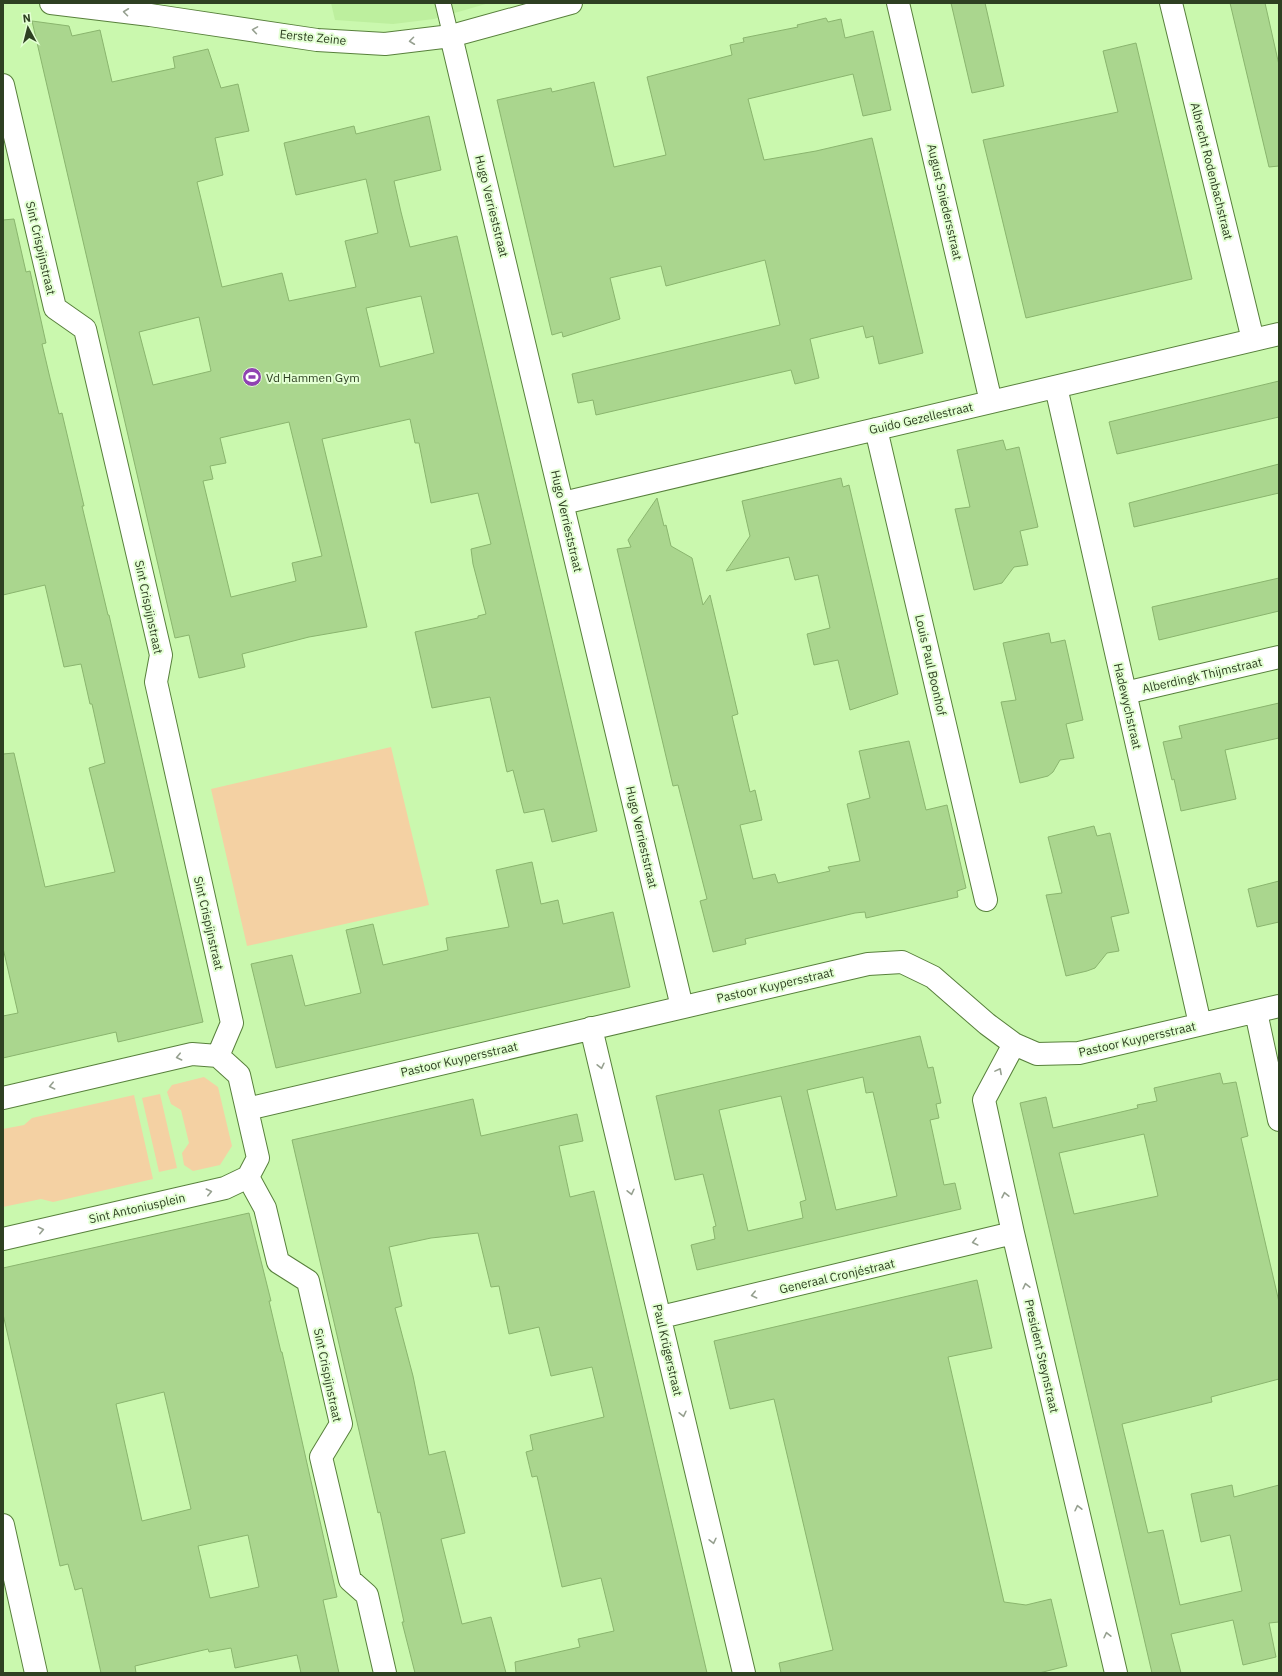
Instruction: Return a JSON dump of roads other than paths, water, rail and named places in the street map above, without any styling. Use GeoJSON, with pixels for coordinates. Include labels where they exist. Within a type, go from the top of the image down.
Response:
{"type":"FeatureCollection","features":[{"type":"Feature","properties":{"kind":"street","name":"Eerste Zeine"},"geometry":{"type":"LineString","coordinates":[[51,3],[150,15],[317,40],[385,44],[451,36],[571,3]]}},
{"type":"Feature","properties":{"kind":"street","name":"August Sniedersstraat"},"geometry":{"type":"LineString","coordinates":[[898,3],[991,402]]}},
{"type":"Feature","properties":{"kind":"street","name":"Albrecht Rodenbachstraat"},"geometry":{"type":"LineString","coordinates":[[1172,3],[1253,340]]}},
{"type":"Feature","properties":{"kind":"street","name":"Hugo Verrieststraat"},"geometry":{"type":"LineString","coordinates":[[451,36],[682,1007]]}},
{"type":"Feature","properties":{"kind":"street","name":"Sint Crispijnstraat"},"geometry":{"type":"LineString","coordinates":[[3,85],[55,308],[85,328],[161,655],[156,682],[232,1023],[218,1056]]}},
{"type":"Feature","properties":{"kind":"street","name":"Guido Gezellestraat"},"geometry":{"type":"LineString","coordinates":[[563,503],[1279,334]]}},
{"type":"Feature","properties":{"kind":"street","name":"Hadewychstraat"},"geometry":{"type":"LineString","coordinates":[[1056,387],[1200,1024]]}},
{"type":"Feature","properties":{"kind":"street","name":"Louis Paul Boonhof"},"geometry":{"type":"LineString","coordinates":[[876,429],[986,900]]}},
{"type":"Feature","properties":{"kind":"street","name":"Alberdingk Thijmstraat"},"geometry":{"type":"LineString","coordinates":[[1125,693],[1279,657]]}},
{"type":"Feature","properties":{"kind":"street","name":"Pastoor Kuypersstraat"},"geometry":{"type":"LineString","coordinates":[[247,1109],[868,964],[902,962],[933,977],[987,1024],[1014,1044],[1038,1054],[1079,1053],[1279,1006]]}},
{"type":"Feature","properties":{"kind":"street"},"geometry":{"type":"LineString","coordinates":[[1256,1012],[1279,1120]]}},
{"type":"Feature","properties":{"kind":"street","name":"Paul Krügerstraat"},"geometry":{"type":"LineString","coordinates":[[591,1028],[661,1317],[744,1673]]}},
{"type":"Feature","properties":{"kind":"street","name":"President Steynstraat"},"geometry":{"type":"LineString","coordinates":[[1014,1044],[984,1100],[1013,1233],[1116,1673]]}},
{"type":"Feature","properties":{"kind":"street"},"geometry":{"type":"LineString","coordinates":[[3,1098],[192,1054],[218,1056],[239,1075],[258,1158],[248,1177]]}},
{"type":"Feature","properties":{"kind":"street","name":"Sint Crispijnstraat"},"geometry":{"type":"LineString","coordinates":[[248,1177],[265,1208],[278,1262],[308,1281],[341,1424],[321,1456],[350,1580],[367,1595],[385,1673]]}},
{"type":"Feature","properties":{"kind":"street","name":"Sint Antoniusplein"},"geometry":{"type":"LineString","coordinates":[[3,1239],[225,1188],[248,1177]]}},
{"type":"Feature","properties":{"kind":"street","name":"Generaal Cronjéstraat"},"geometry":{"type":"LineString","coordinates":[[661,1317],[1013,1233]]}},
{"type":"Feature","properties":{"kind":"street"},"geometry":{"type":"LineString","coordinates":[[3,1525],[36,1673]]}},
{"type":"Feature","properties":{"kind":"lane"},"geometry":{"type":"LineString","coordinates":[[443,3],[451,36]]}},
{"type":"Feature","properties":{"kind":"place","name":"Vd Hammen Gym"},"geometry":{"type":"Point","coordinates":[252,377]}}]}
